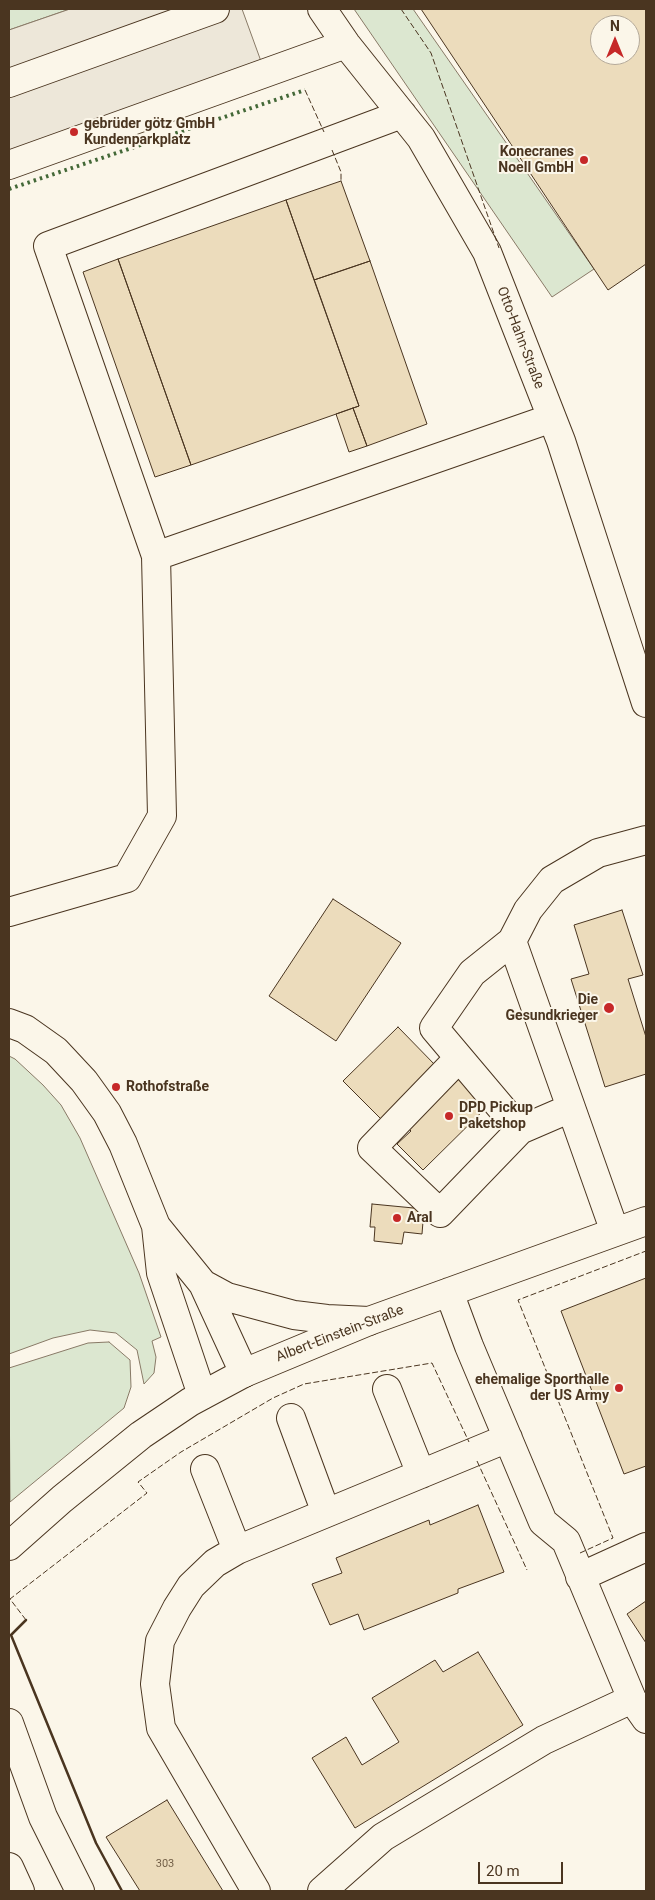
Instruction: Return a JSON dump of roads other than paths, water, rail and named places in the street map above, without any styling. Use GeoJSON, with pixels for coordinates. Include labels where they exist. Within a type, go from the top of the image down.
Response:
{"type":"FeatureCollection","features":[{"type":"Feature","properties":{"kind":"main road"},"geometry":{"type":"LineString","coordinates":[[9,83],[215,9]]}},
{"type":"Feature","properties":{"kind":"main road","name":"Otto-Hahn-Straße"},"geometry":{"type":"LineString","coordinates":[[322,9],[346,44],[421,138],[487,252],[564,450],[646,703]]}},
{"type":"Feature","properties":{"kind":"main road"},"geometry":{"type":"LineString","coordinates":[[9,165],[346,44]]}},
{"type":"Feature","properties":{"kind":"main road"},"geometry":{"type":"LineString","coordinates":[[9,912],[127,878],[162,816],[156,556],[48,246],[402,114]]}},
{"type":"Feature","properties":{"kind":"main road"},"geometry":{"type":"LineString","coordinates":[[156,556],[552,418]]}},
{"type":"Feature","properties":{"kind":"main road"},"geometry":{"type":"LineString","coordinates":[[520,1130],[434,1028],[472,973],[512,941],[528,910],[552,880],[598,853],[646,840]]}},
{"type":"Feature","properties":{"kind":"main road"},"geometry":{"type":"LineString","coordinates":[[512,941],[615,1232]]}},
{"type":"Feature","properties":{"kind":"main road"},"geometry":{"type":"LineString","coordinates":[[9,1023],[25,1029],[56,1051],[84,1081],[106,1113],[123,1144],[156,1226],[161,1273],[202,1396]]}},
{"type":"Feature","properties":{"kind":"main road"},"geometry":{"type":"LineString","coordinates":[[459,1058],[372,1148],[440,1213],[520,1130],[572,1108]]}},
{"type":"Feature","properties":{"kind":"main road","name":"Albert-Einstein-Straße"},"geometry":{"type":"LineString","coordinates":[[9,1546],[62,1499],[140,1435],[202,1396],[244,1373],[369,1321],[646,1221]]}},
{"type":"Feature","properties":{"kind":"main road"},"geometry":{"type":"LineString","coordinates":[[156,1226],[203,1284],[244,1373]]}},
{"type":"Feature","properties":{"kind":"main road"},"geometry":{"type":"LineString","coordinates":[[203,1284],[228,1297],[294,1315],[369,1321]]}},
{"type":"Feature","properties":{"kind":"main road"},"geometry":{"type":"LineString","coordinates":[[322,1891],[383,1837],[544,1740],[639,1709],[580,1577],[566,1541],[543,1522],[449,1292]]}},
{"type":"Feature","properties":{"kind":"main road"},"geometry":{"type":"LineString","coordinates":[[387,1389],[421,1474]]}},
{"type":"Feature","properties":{"kind":"main road"},"geometry":{"type":"LineString","coordinates":[[291,1418],[326,1513]]}},
{"type":"Feature","properties":{"kind":"main road"},"geometry":{"type":"LineString","coordinates":[[256,1891],[161,1728],[155,1684],[160,1641],[177,1608],[191,1586],[215,1563],[237,1550],[508,1438]]}},
{"type":"Feature","properties":{"kind":"main road"},"geometry":{"type":"LineString","coordinates":[[205,1469],[237,1550]]}},
{"type":"Feature","properties":{"kind":"main road"},"geometry":{"type":"LineString","coordinates":[[580,1577],[646,1547]]}},
{"type":"Feature","properties":{"kind":"main road"},"geometry":{"type":"LineString","coordinates":[[9,1723],[43,1817],[80,1891]]}},
{"type":"Feature","properties":{"kind":"place","name":"gebrüder götz GmbH Kundenparkplatz"},"geometry":{"type":"Point","coordinates":[74,132]}},
{"type":"Feature","properties":{"kind":"place","name":"Konecranes Noell GmbH"},"geometry":{"type":"Point","coordinates":[584,160]}},
{"type":"Feature","properties":{"kind":"place","name":"Die Gesundkrieger"},"geometry":{"type":"Point","coordinates":[609,1008]}},
{"type":"Feature","properties":{"kind":"place","name":"Rothofstraße"},"geometry":{"type":"Point","coordinates":[116,1087]}},
{"type":"Feature","properties":{"kind":"place","name":"DPD Pickup Paketshop"},"geometry":{"type":"Point","coordinates":[449,1116]}},
{"type":"Feature","properties":{"kind":"place","name":"Aral"},"geometry":{"type":"Point","coordinates":[397,1218]}},
{"type":"Feature","properties":{"kind":"place","name":"ehemalige Sporthalle der US Army"},"geometry":{"type":"Point","coordinates":[619,1388]}}]}
